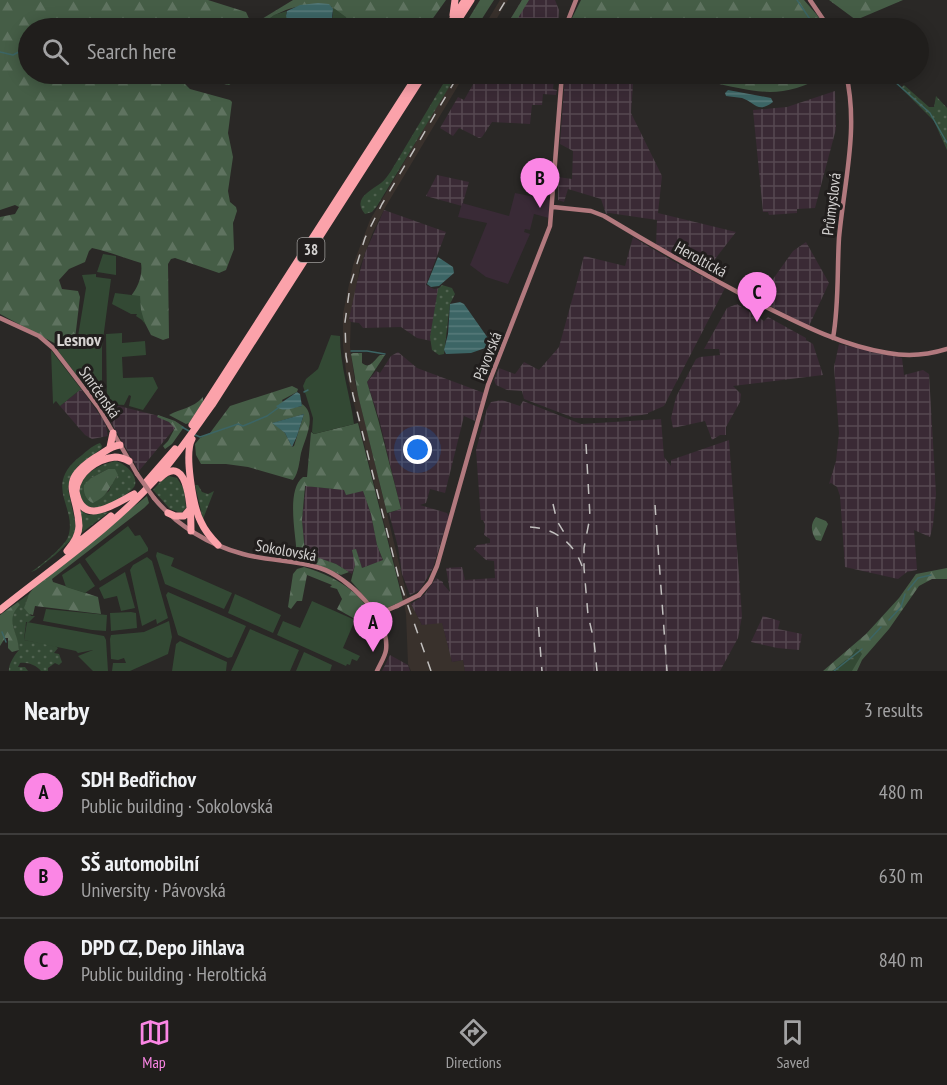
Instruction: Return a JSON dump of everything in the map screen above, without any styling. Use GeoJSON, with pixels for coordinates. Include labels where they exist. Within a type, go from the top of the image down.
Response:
{"type":"FeatureCollection","features":[{"type":"Feature","properties":{"kind":"highway"},"geometry":{"type":"LineString","coordinates":[[452,18],[455,0]]}},
{"type":"Feature","properties":{"kind":"highway"},"geometry":{"type":"LineString","coordinates":[[453,18],[465,0]]}},
{"type":"Feature","properties":{"kind":"highway"},"geometry":{"type":"LineString","coordinates":[[459,18],[471,0]]}},
{"type":"Feature","properties":{"kind":"highway","name":"38"},"geometry":{"type":"LineString","coordinates":[[197,425],[412,84]]}},
{"type":"Feature","properties":{"kind":"highway","name":"38"},"geometry":{"type":"LineString","coordinates":[[197,425],[418,84]]}},
{"type":"Feature","properties":{"kind":"highway"},"geometry":{"type":"LineString","coordinates":[[10,599],[104,528],[161,473],[197,425]]}},
{"type":"Feature","properties":{"kind":"highway"},"geometry":{"type":"LineString","coordinates":[[110,447],[113,433]]}},
{"type":"Feature","properties":{"kind":"highway"},"geometry":{"type":"LineString","coordinates":[[2,606],[134,494],[188,437]]}},
{"type":"Feature","properties":{"kind":"highway"},"geometry":{"type":"LineString","coordinates":[[188,437],[188,456],[200,521],[218,545]]}},
{"type":"Feature","properties":{"kind":"highway"},"geometry":{"type":"LineString","coordinates":[[67,551],[75,541],[79,527],[71,488],[73,479],[78,470],[110,447],[121,447],[116,457]]}},
{"type":"Feature","properties":{"kind":"highway"},"geometry":{"type":"LineString","coordinates":[[129,461],[116,457],[94,465],[82,475],[76,485],[78,501],[85,509],[101,510],[134,494]]}},
{"type":"Feature","properties":{"kind":"highway"},"geometry":{"type":"LineString","coordinates":[[124,509],[164,474],[177,472],[184,479],[191,508],[191,531]]}},
{"type":"Feature","properties":{"kind":"highway"},"geometry":{"type":"LineString","coordinates":[[168,513],[184,516],[191,508]]}},
{"type":"Feature","properties":{"kind":"highway"},"geometry":{"type":"LineString","coordinates":[[191,531],[200,521]]}},
{"type":"Feature","properties":{"kind":"street"},"geometry":{"type":"LineString","coordinates":[[569,18],[576,0]]}},
{"type":"Feature","properties":{"kind":"street"},"geometry":{"type":"LineString","coordinates":[[810,0],[822,18]]}},
{"type":"Feature","properties":{"kind":"street","name":"Pávovská"},"geometry":{"type":"LineString","coordinates":[[376,615],[418,595],[430,582],[437,566],[489,383],[548,235],[553,207],[561,84]]}},
{"type":"Feature","properties":{"kind":"street","name":"Průmyslová"},"geometry":{"type":"LineString","coordinates":[[833,338],[838,290],[839,237],[852,118],[847,84]]}},
{"type":"Feature","properties":{"kind":"street","name":"Heroltická"},"geometry":{"type":"LineString","coordinates":[[553,207],[591,211],[604,216],[729,288],[833,338],[872,350],[908,355],[947,349]]}},
{"type":"Feature","properties":{"kind":"street","name":"Smrčenská"},"geometry":{"type":"LineString","coordinates":[[0,318],[46,341],[99,408],[129,461],[154,498]]}},
{"type":"Feature","properties":{"kind":"street","name":"Sokolovská"},"geometry":{"type":"LineString","coordinates":[[154,498],[168,513],[191,531],[218,545],[243,554],[326,570],[344,581],[365,600],[376,615],[384,633],[386,646],[377,671]]}},
{"type":"Feature","properties":{"kind":"shaded area"},"geometry":{"type":"Polygon","coordinates":[[[500,0],[508,0],[497,18],[489,18],[500,0]]]}},
{"type":"Feature","properties":{"kind":"shaded area"},"geometry":{"type":"Polygon","coordinates":[[[522,0],[555,0],[559,10],[559,18],[511,18],[522,0]]]}},
{"type":"Feature","properties":{"kind":"shaded area"},"geometry":{"type":"Polygon","coordinates":[[[450,84],[459,84],[386,206],[373,232],[360,267],[351,315],[350,347],[355,382],[407,596],[422,625],[442,622],[452,662],[463,660],[465,671],[411,671],[408,664],[403,598],[346,372],[343,314],[353,265],[370,220],[450,84]]]}},
{"type":"Feature","properties":{"kind":"shaded area"},"geometry":{"type":"Polygon","coordinates":[[[473,84],[554,84],[553,89],[557,90],[556,95],[543,94],[542,105],[532,105],[530,124],[492,122],[479,138],[459,128],[453,136],[440,128],[458,97],[464,100],[473,84]]]}},
{"type":"Feature","properties":{"kind":"shaded area"},"geometry":{"type":"Polygon","coordinates":[[[564,84],[633,84],[631,113],[662,176],[658,213],[736,232],[705,272],[656,245],[657,220],[606,214],[601,199],[568,189],[564,202],[558,200],[558,177],[572,179],[573,151],[560,144],[564,84]]]}},
{"type":"Feature","properties":{"kind":"shaded area"},"geometry":{"type":"Polygon","coordinates":[[[835,91],[836,129],[815,208],[797,209],[797,213],[769,215],[768,212],[763,212],[753,110],[787,107],[835,91]]]}},
{"type":"Feature","properties":{"kind":"shaded area"},"geometry":{"type":"Polygon","coordinates":[[[437,175],[469,182],[462,206],[426,196],[437,175]]]}},
{"type":"Feature","properties":{"kind":"shaded area"},"geometry":{"type":"Polygon","coordinates":[[[515,193],[550,200],[549,218],[534,214],[530,230],[525,229],[524,232],[530,234],[508,284],[486,277],[470,265],[487,223],[458,217],[462,203],[509,216],[515,193]]]}},
{"type":"Feature","properties":{"kind":"shaded area"},"geometry":{"type":"Polygon","coordinates":[[[384,210],[446,232],[426,285],[434,289],[441,288],[431,341],[417,338],[401,327],[363,328],[359,323],[351,322],[349,319],[365,253],[384,210]]]}},
{"type":"Feature","properties":{"kind":"shaded area"},"geometry":{"type":"Polygon","coordinates":[[[633,237],[725,288],[664,406],[648,414],[619,418],[574,418],[524,399],[522,391],[507,390],[496,385],[494,380],[499,368],[515,374],[524,362],[539,370],[559,347],[584,256],[625,266],[633,237]]]}},
{"type":"Feature","properties":{"kind":"shaded area"},"geometry":{"type":"Polygon","coordinates":[[[806,242],[829,283],[809,326],[758,300],[793,251],[806,242]]]}},
{"type":"Feature","properties":{"kind":"shaded area"},"geometry":{"type":"Polygon","coordinates":[[[737,304],[764,321],[768,317],[806,338],[813,344],[823,375],[733,386],[741,394],[740,402],[726,427],[726,435],[720,435],[712,440],[705,421],[673,428],[671,418],[676,397],[696,359],[720,355],[719,349],[704,349],[727,308],[737,304]]]}},
{"type":"Feature","properties":{"kind":"shaded area"},"geometry":{"type":"Polygon","coordinates":[[[839,344],[902,358],[904,375],[923,370],[929,374],[936,494],[933,525],[930,537],[914,530],[917,570],[907,572],[898,579],[845,567],[840,496],[837,487],[829,484],[836,461],[839,433],[834,367],[839,344]]]}},
{"type":"Feature","properties":{"kind":"shaded area"},"geometry":{"type":"Polygon","coordinates":[[[398,352],[417,368],[484,393],[475,421],[464,416],[445,493],[430,489],[426,503],[420,505],[447,513],[449,516],[433,568],[420,590],[410,595],[402,574],[389,513],[401,509],[379,419],[367,382],[376,371],[380,373],[391,356],[398,352]]]}},
{"type":"Feature","properties":{"kind":"shaded area"},"geometry":{"type":"Polygon","coordinates":[[[81,389],[105,422],[108,436],[92,439],[85,435],[60,406],[81,389]]]}},
{"type":"Feature","properties":{"kind":"shaded area"},"geometry":{"type":"Polygon","coordinates":[[[502,400],[520,406],[523,401],[581,424],[661,419],[664,457],[671,466],[671,460],[729,440],[742,616],[738,638],[720,671],[465,671],[463,660],[452,662],[442,623],[422,625],[411,604],[424,595],[436,578],[443,582],[450,592],[446,568],[462,567],[465,580],[495,578],[494,561],[486,560],[474,549],[477,545],[490,543],[490,539],[484,535],[485,525],[481,520],[476,450],[487,409],[491,402],[502,400]]]}},
{"type":"Feature","properties":{"kind":"shaded area"},"geometry":{"type":"Polygon","coordinates":[[[111,406],[163,417],[179,423],[139,471],[112,424],[107,408],[111,406]]]}},
{"type":"Feature","properties":{"kind":"shaded area"},"geometry":{"type":"Polygon","coordinates":[[[306,486],[345,490],[346,494],[363,490],[383,561],[362,568],[356,550],[353,550],[355,565],[352,574],[336,564],[305,554],[302,520],[306,486]]]}},
{"type":"Feature","properties":{"kind":"shaded area"},"geometry":{"type":"Polygon","coordinates":[[[763,616],[780,621],[778,629],[802,634],[799,650],[751,642],[763,616]]]}},
{"type":"Feature","properties":{"kind":"shaded area"},"geometry":{"type":"Polygon","coordinates":[[[390,655],[408,665],[410,671],[382,671],[390,655]]]}},
{"type":"Feature","properties":{"kind":"green space"},"geometry":{"type":"Polygon","coordinates":[[[0,0],[208,0],[246,12],[249,18],[18,18],[18,84],[185,84],[190,89],[232,102],[228,133],[233,157],[228,191],[230,202],[237,211],[233,223],[234,249],[226,270],[219,273],[175,258],[171,259],[168,264],[169,338],[163,340],[151,335],[131,296],[139,281],[141,263],[92,248],[85,262],[69,269],[59,280],[62,289],[78,291],[80,297],[75,339],[56,344],[0,314],[0,217],[15,214],[19,207],[15,205],[0,210],[0,0]]]}},
{"type":"Feature","properties":{"kind":"green space"},"geometry":{"type":"Polygon","coordinates":[[[293,0],[446,0],[433,18],[344,18],[337,12],[319,5],[299,6],[270,18],[263,18],[293,0]]]}},
{"type":"Feature","properties":{"kind":"green space"},"geometry":{"type":"Polygon","coordinates":[[[480,0],[494,0],[482,18],[469,18],[480,0]]]}},
{"type":"Feature","properties":{"kind":"green space"},"geometry":{"type":"Polygon","coordinates":[[[522,0],[529,0],[518,18],[511,18],[522,0]]]}},
{"type":"Feature","properties":{"kind":"green space"},"geometry":{"type":"Polygon","coordinates":[[[581,0],[804,0],[819,18],[572,18],[581,0]]]}},
{"type":"Feature","properties":{"kind":"green space"},"geometry":{"type":"Polygon","coordinates":[[[829,0],[903,0],[861,18],[853,18],[829,0]]]}},
{"type":"Feature","properties":{"kind":"green space"},"geometry":{"type":"Polygon","coordinates":[[[331,6],[347,18],[332,18],[331,6]]]}},
{"type":"Feature","properties":{"kind":"green space"},"geometry":{"type":"Polygon","coordinates":[[[287,11],[289,18],[270,18],[287,11]]]}},
{"type":"Feature","properties":{"kind":"green space"},"geometry":{"type":"Polygon","coordinates":[[[443,84],[451,84],[377,206],[372,212],[365,214],[360,204],[361,200],[391,171],[443,84]]]}},
{"type":"Feature","properties":{"kind":"green space"},"geometry":{"type":"Polygon","coordinates":[[[719,84],[807,84],[784,91],[744,89],[719,84]]]}},
{"type":"Feature","properties":{"kind":"green space"},"geometry":{"type":"Polygon","coordinates":[[[904,85],[929,107],[934,107],[936,96],[947,108],[947,150],[934,121],[901,88],[904,85]]]}},
{"type":"Feature","properties":{"kind":"green space"},"geometry":{"type":"Polygon","coordinates":[[[103,254],[116,256],[116,275],[97,272],[103,254]]]}},
{"type":"Feature","properties":{"kind":"green space"},"geometry":{"type":"Polygon","coordinates":[[[96,274],[96,277],[111,279],[102,347],[102,400],[97,401],[58,351],[60,344],[77,342],[86,288],[82,275],[96,274]]]}},
{"type":"Feature","properties":{"kind":"green space"},"geometry":{"type":"Polygon","coordinates":[[[442,285],[452,288],[455,294],[450,304],[444,354],[439,355],[432,350],[430,337],[438,289],[442,285]]]}},
{"type":"Feature","properties":{"kind":"green space"},"geometry":{"type":"Polygon","coordinates":[[[115,293],[140,296],[145,324],[136,316],[137,314],[131,314],[112,304],[115,293]]]}},
{"type":"Feature","properties":{"kind":"green space"},"geometry":{"type":"Polygon","coordinates":[[[122,333],[122,343],[145,341],[146,355],[122,357],[123,378],[153,377],[158,388],[143,410],[129,406],[131,396],[129,395],[124,405],[107,404],[106,334],[122,333]]]}},
{"type":"Feature","properties":{"kind":"green space"},"geometry":{"type":"Polygon","coordinates":[[[331,335],[340,336],[343,369],[354,424],[314,434],[312,432],[313,418],[303,386],[306,379],[318,369],[331,335]]]}},
{"type":"Feature","properties":{"kind":"green space"},"geometry":{"type":"Polygon","coordinates":[[[51,350],[81,389],[60,406],[56,401],[53,404],[51,350]]]}},
{"type":"Feature","properties":{"kind":"green space"},"geometry":{"type":"Polygon","coordinates":[[[362,353],[362,363],[365,365],[372,364],[380,355],[385,355],[367,382],[401,509],[387,513],[358,395],[351,354],[362,353]]]}},
{"type":"Feature","properties":{"kind":"green space"},"geometry":{"type":"Polygon","coordinates":[[[292,386],[298,389],[297,392],[282,400],[286,409],[302,406],[302,404],[307,409],[310,420],[298,470],[293,480],[248,467],[201,464],[196,455],[195,444],[200,438],[210,433],[230,406],[292,386]],[[304,414],[273,423],[285,433],[292,447],[304,414]]]}},
{"type":"Feature","properties":{"kind":"green space"},"geometry":{"type":"Polygon","coordinates":[[[203,397],[203,402],[189,423],[186,424],[169,415],[191,406],[203,397]]]}},
{"type":"Feature","properties":{"kind":"green space"},"geometry":{"type":"Polygon","coordinates":[[[158,415],[184,427],[172,444],[165,449],[163,446],[175,428],[169,422],[157,417],[158,415]]]}},
{"type":"Feature","properties":{"kind":"green space"},"geometry":{"type":"Polygon","coordinates":[[[358,423],[403,601],[382,610],[375,609],[351,581],[355,565],[352,550],[356,549],[362,568],[383,560],[363,491],[346,495],[344,490],[305,486],[302,520],[305,553],[336,564],[349,572],[341,575],[318,565],[297,560],[293,516],[294,493],[303,477],[307,477],[311,432],[314,434],[358,423]]]}},
{"type":"Feature","properties":{"kind":"green space"},"geometry":{"type":"Polygon","coordinates":[[[100,443],[101,449],[78,466],[70,478],[68,489],[76,526],[74,537],[55,555],[31,572],[66,541],[70,527],[62,489],[63,479],[77,459],[100,443]]]}},
{"type":"Feature","properties":{"kind":"green space"},"geometry":{"type":"Polygon","coordinates":[[[115,461],[126,466],[134,477],[135,485],[125,495],[107,505],[98,508],[88,507],[80,498],[81,484],[89,473],[115,461]],[[108,469],[91,478],[93,503],[109,491],[117,477],[108,469]]]}},
{"type":"Feature","properties":{"kind":"green space"},"geometry":{"type":"Polygon","coordinates":[[[108,469],[115,469],[118,475],[106,494],[93,503],[86,496],[84,485],[91,478],[108,469]]]}},
{"type":"Feature","properties":{"kind":"green space"},"geometry":{"type":"Polygon","coordinates":[[[169,476],[177,478],[184,489],[186,508],[181,513],[170,509],[153,490],[169,476]]]}},
{"type":"Feature","properties":{"kind":"green space"},"geometry":{"type":"Polygon","coordinates":[[[195,485],[208,494],[214,491],[203,519],[195,485]]]}},
{"type":"Feature","properties":{"kind":"green space"},"geometry":{"type":"Polygon","coordinates":[[[147,496],[149,503],[144,508],[52,579],[53,582],[98,597],[101,614],[35,606],[33,615],[29,614],[24,608],[35,586],[147,496]]]}},
{"type":"Feature","properties":{"kind":"green space"},"geometry":{"type":"Polygon","coordinates":[[[77,508],[88,515],[109,512],[80,534],[77,508]]]}},
{"type":"Feature","properties":{"kind":"green space"},"geometry":{"type":"Polygon","coordinates":[[[816,517],[828,524],[821,541],[816,540],[812,531],[816,517]]]}},
{"type":"Feature","properties":{"kind":"green space"},"geometry":{"type":"Polygon","coordinates":[[[128,526],[135,536],[140,535],[148,551],[100,581],[85,559],[128,526]]]}},
{"type":"Feature","properties":{"kind":"green space"},"geometry":{"type":"Polygon","coordinates":[[[157,552],[174,558],[171,566],[232,593],[224,609],[165,584],[156,556],[157,552]]]}},
{"type":"Feature","properties":{"kind":"green space"},"geometry":{"type":"Polygon","coordinates":[[[147,557],[152,561],[168,618],[157,624],[156,619],[142,626],[130,570],[133,565],[147,557]]]}},
{"type":"Feature","properties":{"kind":"green space"},"geometry":{"type":"Polygon","coordinates":[[[80,563],[95,586],[85,593],[66,587],[62,575],[80,563]]]}},
{"type":"Feature","properties":{"kind":"green space"},"geometry":{"type":"Polygon","coordinates":[[[304,567],[343,584],[354,592],[371,613],[382,640],[355,619],[337,609],[342,599],[337,589],[307,575],[302,601],[297,601],[291,609],[288,607],[293,574],[297,569],[304,567]]]}},
{"type":"Feature","properties":{"kind":"green space"},"geometry":{"type":"Polygon","coordinates":[[[947,568],[947,579],[932,579],[919,586],[889,629],[862,660],[857,671],[823,671],[866,634],[899,598],[916,574],[947,568]]]}},
{"type":"Feature","properties":{"kind":"green space"},"geometry":{"type":"Polygon","coordinates":[[[125,572],[135,608],[121,611],[117,596],[104,599],[99,588],[125,572]]]}},
{"type":"Feature","properties":{"kind":"green space"},"geometry":{"type":"Polygon","coordinates":[[[168,592],[246,626],[232,657],[228,658],[178,635],[166,595],[168,592]]]}},
{"type":"Feature","properties":{"kind":"green space"},"geometry":{"type":"Polygon","coordinates":[[[29,594],[25,606],[31,616],[35,616],[26,622],[24,640],[54,645],[58,648],[54,653],[59,654],[62,662],[59,665],[55,663],[48,668],[48,671],[41,671],[29,664],[20,663],[18,667],[25,667],[28,671],[9,671],[19,650],[11,616],[20,605],[18,602],[29,594]]]}},
{"type":"Feature","properties":{"kind":"green space"},"geometry":{"type":"Polygon","coordinates":[[[235,594],[281,615],[273,633],[228,613],[235,594]]]}},
{"type":"Feature","properties":{"kind":"green space"},"geometry":{"type":"Polygon","coordinates":[[[312,601],[355,620],[343,648],[360,656],[357,661],[352,659],[350,665],[346,666],[277,635],[283,621],[300,628],[312,601]]]}},
{"type":"Feature","properties":{"kind":"green space"},"geometry":{"type":"Polygon","coordinates":[[[18,602],[20,605],[15,610],[12,621],[19,650],[12,652],[8,648],[8,638],[5,638],[0,646],[0,615],[18,602]]]}},
{"type":"Feature","properties":{"kind":"green space"},"geometry":{"type":"Polygon","coordinates":[[[46,609],[107,615],[106,631],[43,621],[46,609]]]}},
{"type":"Feature","properties":{"kind":"green space"},"geometry":{"type":"Polygon","coordinates":[[[110,613],[136,613],[137,628],[111,631],[110,613]]]}},
{"type":"Feature","properties":{"kind":"green space"},"geometry":{"type":"Polygon","coordinates":[[[169,621],[172,637],[168,654],[130,671],[112,671],[113,663],[126,663],[124,658],[111,659],[111,635],[144,632],[169,621]]]}},
{"type":"Feature","properties":{"kind":"green space"},"geometry":{"type":"Polygon","coordinates":[[[27,622],[104,636],[108,671],[93,671],[78,656],[93,650],[78,653],[24,640],[27,622]]]}},
{"type":"Feature","properties":{"kind":"green space"},"geometry":{"type":"Polygon","coordinates":[[[250,629],[299,650],[290,671],[231,671],[250,629]]]}},
{"type":"Feature","properties":{"kind":"green space"},"geometry":{"type":"Polygon","coordinates":[[[180,641],[227,662],[226,671],[172,671],[176,644],[180,641]]]}},
{"type":"Feature","properties":{"kind":"green space"},"geometry":{"type":"Polygon","coordinates":[[[857,647],[862,654],[852,671],[832,671],[851,656],[857,647]]]}},
{"type":"Feature","properties":{"kind":"green space"},"geometry":{"type":"Polygon","coordinates":[[[304,652],[332,665],[330,671],[296,671],[304,652]]]}},
{"type":"Feature","properties":{"kind":"water"},"geometry":{"type":"Polygon","coordinates":[[[329,4],[333,9],[332,18],[287,18],[287,11],[300,5],[329,4]]]}},
{"type":"Feature","properties":{"kind":"water"},"geometry":{"type":"Polygon","coordinates":[[[728,90],[771,98],[773,102],[764,107],[756,106],[742,98],[726,96],[725,93],[728,90]]]}},
{"type":"Feature","properties":{"kind":"water"},"geometry":{"type":"Polygon","coordinates":[[[438,257],[453,267],[454,273],[439,286],[431,287],[427,284],[438,257]]]}},
{"type":"Feature","properties":{"kind":"water"},"geometry":{"type":"Polygon","coordinates":[[[460,302],[464,304],[490,341],[491,346],[471,353],[446,354],[444,350],[448,334],[450,304],[460,302]]]}},
{"type":"Feature","properties":{"kind":"water"},"geometry":{"type":"Polygon","coordinates":[[[297,392],[300,394],[302,406],[284,410],[276,406],[278,405],[297,392]]]}},
{"type":"Feature","properties":{"kind":"water"},"geometry":{"type":"Polygon","coordinates":[[[304,414],[292,447],[285,433],[272,423],[304,414]]]}},
{"type":"Feature","properties":{"kind":"waterway"},"geometry":{"type":"LineString","coordinates":[[797,0],[809,18]]}},
{"type":"Feature","properties":{"kind":"waterway"},"geometry":{"type":"LineString","coordinates":[[0,52],[13,55],[18,52]]}},
{"type":"Feature","properties":{"kind":"waterway"},"geometry":{"type":"LineString","coordinates":[[897,84],[930,113],[947,143]]}},
{"type":"Feature","properties":{"kind":"waterway"},"geometry":{"type":"LineString","coordinates":[[351,351],[385,354]]}},
{"type":"Feature","properties":{"kind":"waterway"},"geometry":{"type":"LineString","coordinates":[[304,392],[308,390]]}},
{"type":"Feature","properties":{"kind":"waterway"},"geometry":{"type":"LineString","coordinates":[[193,434],[200,437],[238,424],[243,426],[267,416],[278,408]]}},
{"type":"Feature","properties":{"kind":"waterway"},"geometry":{"type":"LineString","coordinates":[[182,427],[189,431]]}},
{"type":"Feature","properties":{"kind":"waterway"},"geometry":{"type":"LineString","coordinates":[[908,590],[918,578],[931,575]]}},
{"type":"Feature","properties":{"kind":"waterway"},"geometry":{"type":"LineString","coordinates":[[889,620],[901,607],[905,594]]}},
{"type":"Feature","properties":{"kind":"waterway"},"geometry":{"type":"LineString","coordinates":[[870,639],[881,627]]}},
{"type":"Feature","properties":{"kind":"waterway"},"geometry":{"type":"LineString","coordinates":[[2,632],[6,642]]}},
{"type":"Feature","properties":{"kind":"waterway"},"geometry":{"type":"LineString","coordinates":[[834,671],[862,649]]}},
{"type":"Feature","properties":{"kind":"railway"},"geometry":{"type":"LineString","coordinates":[[495,18],[506,0]]}},
{"type":"Feature","properties":{"kind":"railway"},"geometry":{"type":"LineString","coordinates":[[431,671],[400,583],[353,395],[346,356],[345,322],[350,286],[365,238],[382,204],[453,84]]}},
{"type":"Feature","properties":{"kind":"railway"},"geometry":{"type":"LineString","coordinates":[[586,444],[590,517],[584,548],[584,568],[588,615],[597,671]]}},
{"type":"Feature","properties":{"kind":"railway"},"geometry":{"type":"LineString","coordinates":[[553,504],[557,521],[568,539]]}},
{"type":"Feature","properties":{"kind":"railway"},"geometry":{"type":"LineString","coordinates":[[655,505],[667,671]]}},
{"type":"Feature","properties":{"kind":"railway"},"geometry":{"type":"LineString","coordinates":[[530,527],[548,530],[562,538],[574,550],[582,566]]}},
{"type":"Feature","properties":{"kind":"railway"},"geometry":{"type":"LineString","coordinates":[[537,607],[542,671]]}},
{"type":"Feature","properties":{"kind":"place","name":"SŠ automobilní"},"geometry":{"type":"Point","coordinates":[540,208]}},
{"type":"Feature","properties":{"kind":"place","name":"DPD CZ, Depo Jihlava"},"geometry":{"type":"Point","coordinates":[757,322]}},
{"type":"Feature","properties":{"kind":"place","name":"SDH Bedřichov"},"geometry":{"type":"Point","coordinates":[373,652]}},
{"type":"Feature","properties":{"kind":"district","name":"Lesnov"},"geometry":{"type":"Point","coordinates":[79,340]}}]}
